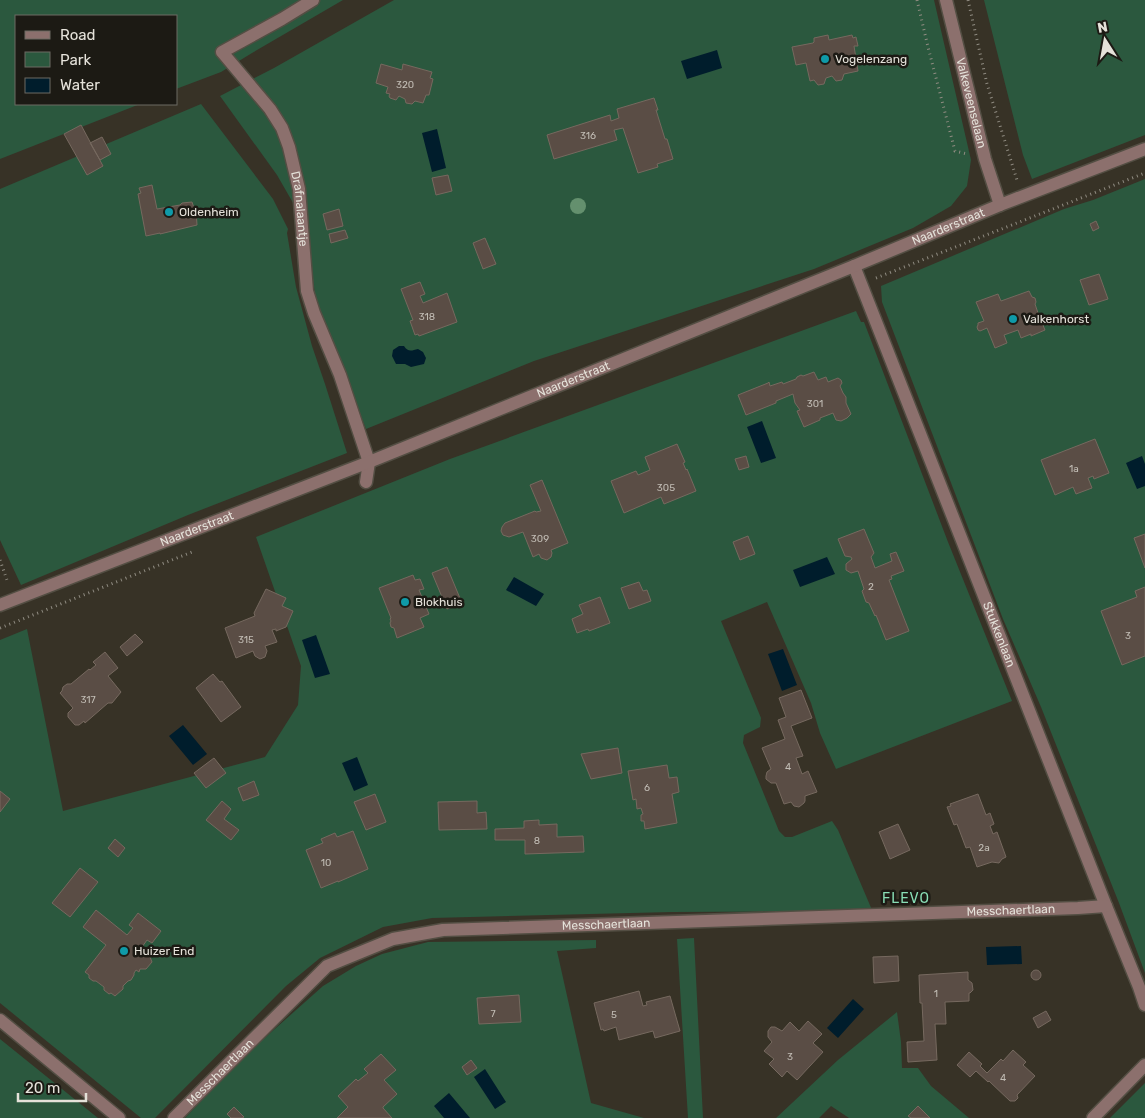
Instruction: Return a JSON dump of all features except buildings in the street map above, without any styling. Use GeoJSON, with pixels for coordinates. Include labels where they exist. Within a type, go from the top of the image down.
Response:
{"type":"FeatureCollection","features":[{"type":"Feature","properties":{"kind":"street","name":"Drafnalaantje"},"geometry":{"type":"LineString","coordinates":[[313,0],[222,52],[270,109],[282,128],[290,147],[298,190],[307,291],[314,313],[340,375],[369,462],[366,482]]}},
{"type":"Feature","properties":{"kind":"street","name":"Valkeveenselaan"},"geometry":{"type":"LineString","coordinates":[[946,0],[985,159],[1000,205]]}},
{"type":"Feature","properties":{"kind":"street","name":"Naarderstraat"},"geometry":{"type":"LineString","coordinates":[[0,605],[369,462],[1000,205],[1145,149]]}},
{"type":"Feature","properties":{"kind":"street","name":"Stukkenlaan"},"geometry":{"type":"LineString","coordinates":[[854,266],[1145,1005]]}},
{"type":"Feature","properties":{"kind":"street","name":"Messchaertlaan"},"geometry":{"type":"LineString","coordinates":[[174,1118],[328,966],[393,939],[444,930],[1068,909],[1106,906]]}},
{"type":"Feature","properties":{"kind":"street"},"geometry":{"type":"LineString","coordinates":[[0,1020],[119,1118]]}},
{"type":"Feature","properties":{"kind":"street"},"geometry":{"type":"LineString","coordinates":[[1093,1118],[1145,1066]]}},
{"type":"Feature","properties":{"kind":"path"},"geometry":{"type":"LineString","coordinates":[[917,0],[955,151],[985,159],[1014,172]]}},
{"type":"Feature","properties":{"kind":"path"},"geometry":{"type":"LineString","coordinates":[[968,0],[987,84],[1028,219]]}},
{"type":"Feature","properties":{"kind":"path"},"geometry":{"type":"LineString","coordinates":[[0,560],[14,600]]}},
{"type":"Feature","properties":{"kind":"green space"},"geometry":{"type":"Polygon","coordinates":[[[0,0],[343,0],[221,72],[178,88],[178,15],[15,15],[15,105],[137,105],[0,159],[0,0]]]}},
{"type":"Feature","properties":{"kind":"green space"},"geometry":{"type":"Polygon","coordinates":[[[394,0],[934,0],[971,160],[967,186],[951,206],[913,228],[814,269],[534,361],[366,429],[325,325],[315,294],[307,241],[300,215],[277,175],[220,96],[274,68],[394,0]]]}},
{"type":"Feature","properties":{"kind":"green space"},"geometry":{"type":"Polygon","coordinates":[[[984,0],[1145,0],[1145,135],[1032,179],[1023,155],[984,0]]]}},
{"type":"Feature","properties":{"kind":"green space"},"geometry":{"type":"Polygon","coordinates":[[[201,104],[273,199],[288,229],[287,233],[296,287],[312,346],[347,453],[188,515],[21,585],[0,540],[0,189],[201,104]]]}},
{"type":"Feature","properties":{"kind":"green space"},"geometry":{"type":"Polygon","coordinates":[[[1145,179],[1145,973],[1041,707],[1003,619],[882,302],[881,286],[1064,209],[1093,200],[1145,179]]]}},
{"type":"Feature","properties":{"kind":"green space"},"geometry":{"type":"Polygon","coordinates":[[[856,311],[861,322],[864,322],[948,542],[1012,701],[836,769],[820,733],[811,703],[767,602],[721,621],[761,718],[760,727],[744,735],[743,743],[779,831],[785,837],[792,837],[832,821],[838,830],[872,910],[672,912],[432,918],[383,927],[320,958],[286,986],[155,1118],[141,1118],[0,1003],[0,640],[27,629],[63,811],[265,757],[298,705],[301,666],[256,537],[450,459],[856,311]]]}},
{"type":"Feature","properties":{"kind":"green space"},"geometry":{"type":"Polygon","coordinates":[[[694,938],[703,1118],[688,1118],[677,939],[694,938]]]}},
{"type":"Feature","properties":{"kind":"green space"},"geometry":{"type":"Polygon","coordinates":[[[596,940],[596,948],[557,951],[591,1103],[644,1118],[185,1118],[241,1059],[323,986],[356,966],[382,954],[428,942],[596,940]]]}},
{"type":"Feature","properties":{"kind":"green space"},"geometry":{"type":"Polygon","coordinates":[[[897,1012],[902,1068],[918,1068],[931,1086],[969,1118],[849,1118],[831,1106],[819,1118],[776,1118],[838,1060],[897,1012]]]}},
{"type":"Feature","properties":{"kind":"green space"},"geometry":{"type":"Polygon","coordinates":[[[0,1039],[93,1114],[98,1118],[0,1118],[0,1039]]]}},
{"type":"Feature","properties":{"kind":"green space"},"geometry":{"type":"Polygon","coordinates":[[[1145,1083],[1145,1118],[1110,1118],[1145,1083]]]}},
{"type":"Feature","properties":{"kind":"water"},"geometry":{"type":"Polygon","coordinates":[[[717,50],[722,68],[687,79],[681,61],[717,50]]]}},
{"type":"Feature","properties":{"kind":"water"},"geometry":{"type":"Polygon","coordinates":[[[437,129],[446,168],[432,172],[422,133],[437,129]]]}},
{"type":"Feature","properties":{"kind":"water"},"geometry":{"type":"Polygon","coordinates":[[[399,346],[404,346],[410,351],[418,349],[423,352],[426,358],[424,364],[411,367],[405,364],[396,364],[392,356],[393,350],[399,346]]]}},
{"type":"Feature","properties":{"kind":"water"},"geometry":{"type":"Polygon","coordinates":[[[762,421],[776,458],[761,463],[747,427],[762,421]]]}},
{"type":"Feature","properties":{"kind":"water"},"geometry":{"type":"Polygon","coordinates":[[[1142,456],[1145,464],[1145,486],[1137,489],[1126,463],[1142,456]]]}},
{"type":"Feature","properties":{"kind":"water"},"geometry":{"type":"Polygon","coordinates":[[[827,557],[835,574],[800,587],[793,570],[827,557]]]}},
{"type":"Feature","properties":{"kind":"water"},"geometry":{"type":"Polygon","coordinates":[[[514,577],[544,594],[536,606],[506,590],[514,577]]]}},
{"type":"Feature","properties":{"kind":"water"},"geometry":{"type":"Polygon","coordinates":[[[316,635],[330,674],[315,678],[302,640],[316,635]]]}},
{"type":"Feature","properties":{"kind":"water"},"geometry":{"type":"Polygon","coordinates":[[[783,649],[797,685],[782,691],[768,654],[783,649]]]}},
{"type":"Feature","properties":{"kind":"water"},"geometry":{"type":"Polygon","coordinates":[[[183,725],[207,754],[193,765],[169,736],[183,725]]]}},
{"type":"Feature","properties":{"kind":"water"},"geometry":{"type":"Polygon","coordinates":[[[357,757],[368,785],[354,791],[342,763],[357,757]]]}},
{"type":"Feature","properties":{"kind":"water"},"geometry":{"type":"Polygon","coordinates":[[[1021,946],[1022,964],[987,965],[986,947],[1021,946]]]}},
{"type":"Feature","properties":{"kind":"water"},"geometry":{"type":"Polygon","coordinates":[[[853,999],[864,1009],[838,1038],[827,1028],[853,999]]]}},
{"type":"Feature","properties":{"kind":"water"},"geometry":{"type":"Polygon","coordinates":[[[485,1069],[506,1102],[495,1109],[474,1077],[485,1069]]]}},
{"type":"Feature","properties":{"kind":"water"},"geometry":{"type":"Polygon","coordinates":[[[449,1093],[470,1118],[444,1118],[434,1106],[449,1093]]]}},
{"type":"Feature","properties":{"kind":"place","name":"Vogelenzang"},"geometry":{"type":"Point","coordinates":[825,59]}},
{"type":"Feature","properties":{"kind":"place","name":"Oldenheim"},"geometry":{"type":"Point","coordinates":[169,212]}},
{"type":"Feature","properties":{"kind":"place","name":"Valkenhorst"},"geometry":{"type":"Point","coordinates":[1013,319]}},
{"type":"Feature","properties":{"kind":"place","name":"Blokhuis"},"geometry":{"type":"Point","coordinates":[405,602]}},
{"type":"Feature","properties":{"kind":"place","name":"Huizer End"},"geometry":{"type":"Point","coordinates":[124,951]}},
{"type":"Feature","properties":{"kind":"district","name":"FLEVO"},"geometry":{"type":"Point","coordinates":[906,898]}}]}
